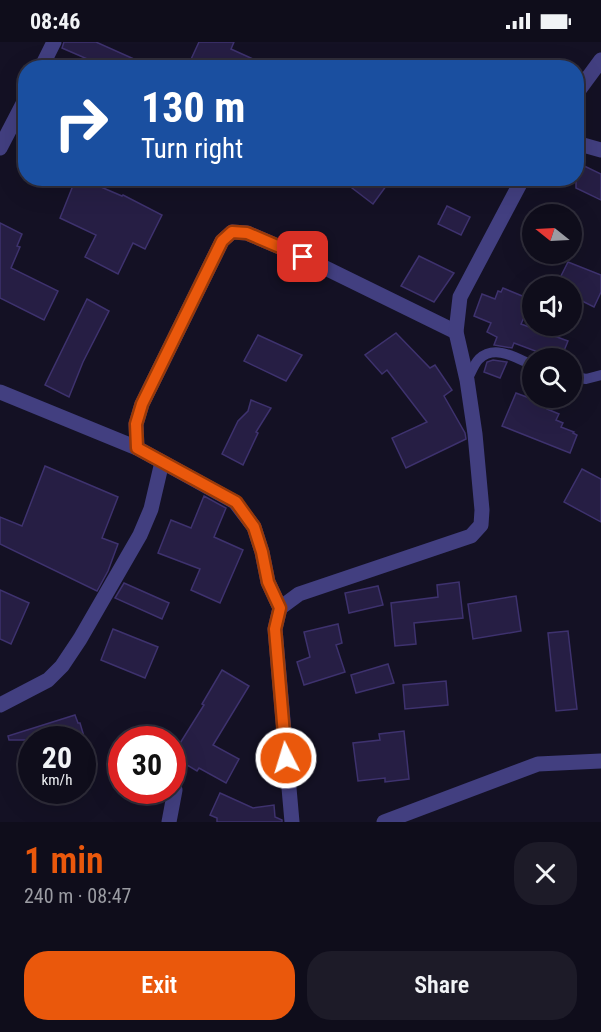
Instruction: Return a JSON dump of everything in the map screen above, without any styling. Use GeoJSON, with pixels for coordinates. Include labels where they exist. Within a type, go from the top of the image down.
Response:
{"type":"FeatureCollection","features":[{"type":"Feature","properties":{"kind":"street"},"geometry":{"type":"LineString","coordinates":[[45,60],[54,42]]}},
{"type":"Feature","properties":{"kind":"street"},"geometry":{"type":"LineString","coordinates":[[584,83],[601,60]]}},
{"type":"Feature","properties":{"kind":"street"},"geometry":{"type":"LineString","coordinates":[[0,148],[18,113]]}},
{"type":"Feature","properties":{"kind":"street"},"geometry":{"type":"LineString","coordinates":[[584,145],[601,150]]}},
{"type":"Feature","properties":{"kind":"street"},"geometry":{"type":"LineString","coordinates":[[280,608],[299,594],[471,536],[481,525],[482,499],[475,434],[467,380],[456,332],[460,297],[519,186]]}},
{"type":"Feature","properties":{"kind":"street"},"geometry":{"type":"LineString","coordinates":[[137,448],[136,424],[142,404],[222,241],[232,232],[247,233],[303,257],[456,332]]}},
{"type":"Feature","properties":{"kind":"street"},"geometry":{"type":"LineString","coordinates":[[0,392],[137,448],[236,502],[254,527],[268,582],[280,608],[275,629],[292,822]]}},
{"type":"Feature","properties":{"kind":"street"},"geometry":{"type":"LineString","coordinates":[[0,705],[48,680],[68,657],[140,535],[151,509],[162,462]]}},
{"type":"Feature","properties":{"kind":"street"},"geometry":{"type":"LineString","coordinates":[[384,822],[538,764],[601,761]]}},
{"type":"Feature","properties":{"kind":"street"},"geometry":{"type":"LineString","coordinates":[[169,822],[172,804]]}},
{"type":"Feature","properties":{"kind":"lane"},"geometry":{"type":"LineString","coordinates":[[467,380],[478,360],[488,352],[507,353],[522,360]]}},
{"type":"Feature","properties":{"kind":"lane"},"geometry":{"type":"LineString","coordinates":[[582,378],[601,375]]}},
{"type":"Feature","properties":{"kind":"building"},"geometry":{"type":"Polygon","coordinates":[[[64,42],[96,42],[136,60],[90,60],[62,48],[64,42]]]}},
{"type":"Feature","properties":{"kind":"building"},"geometry":{"type":"Polygon","coordinates":[[[199,42],[234,42],[231,49],[255,60],[191,60],[199,42]]]}},
{"type":"Feature","properties":{"kind":"building"},"geometry":{"type":"Polygon","coordinates":[[[584,166],[601,174],[601,200],[576,186],[584,186],[584,166]]]}},
{"type":"Feature","properties":{"kind":"building"},"geometry":{"type":"Polygon","coordinates":[[[73,186],[99,186],[123,195],[162,215],[145,249],[133,243],[118,274],[85,257],[96,235],[60,218],[73,186]]]}},
{"type":"Feature","properties":{"kind":"building"},"geometry":{"type":"Polygon","coordinates":[[[349,186],[386,186],[373,204],[349,186]]]}},
{"type":"Feature","properties":{"kind":"building"},"geometry":{"type":"Polygon","coordinates":[[[447,206],[470,217],[461,235],[438,224],[447,206]]]}},
{"type":"Feature","properties":{"kind":"building"},"geometry":{"type":"Polygon","coordinates":[[[0,223],[22,234],[17,246],[20,247],[11,268],[58,291],[44,320],[0,298],[0,223]]]}},
{"type":"Feature","properties":{"kind":"building"},"geometry":{"type":"Polygon","coordinates":[[[419,256],[454,273],[434,302],[401,286],[419,256]]]}},
{"type":"Feature","properties":{"kind":"building"},"geometry":{"type":"Polygon","coordinates":[[[567,264],[573,264],[601,275],[601,292],[594,307],[582,301],[582,276],[561,276],[567,264]]]}},
{"type":"Feature","properties":{"kind":"building"},"geometry":{"type":"Polygon","coordinates":[[[503,288],[522,296],[522,336],[554,336],[568,341],[565,348],[527,348],[514,343],[512,348],[494,345],[497,337],[487,332],[491,323],[474,316],[482,294],[495,299],[498,291],[501,292],[503,288]]]}},
{"type":"Feature","properties":{"kind":"building"},"geometry":{"type":"Polygon","coordinates":[[[87,299],[109,311],[83,362],[69,397],[45,385],[87,299]]]}},
{"type":"Feature","properties":{"kind":"building"},"geometry":{"type":"Polygon","coordinates":[[[396,333],[430,368],[435,365],[452,390],[444,396],[465,433],[466,439],[406,468],[392,438],[427,422],[387,370],[382,374],[365,355],[396,333]]]}},
{"type":"Feature","properties":{"kind":"building"},"geometry":{"type":"Polygon","coordinates":[[[258,335],[302,355],[286,381],[244,361],[258,335]]]}},
{"type":"Feature","properties":{"kind":"building"},"geometry":{"type":"Polygon","coordinates":[[[493,360],[507,362],[500,378],[484,372],[487,362],[493,360]]]}},
{"type":"Feature","properties":{"kind":"building"},"geometry":{"type":"Polygon","coordinates":[[[516,393],[522,395],[522,408],[547,408],[559,414],[556,420],[563,423],[561,427],[577,435],[570,453],[502,426],[516,393]]]}},
{"type":"Feature","properties":{"kind":"building"},"geometry":{"type":"Polygon","coordinates":[[[251,400],[271,408],[256,432],[258,433],[243,465],[222,454],[238,421],[248,411],[251,400]]]}},
{"type":"Feature","properties":{"kind":"building"},"geometry":{"type":"Polygon","coordinates":[[[45,466],[118,497],[102,538],[118,544],[108,571],[97,591],[0,544],[0,517],[22,526],[45,466]]]}},
{"type":"Feature","properties":{"kind":"building"},"geometry":{"type":"Polygon","coordinates":[[[582,469],[601,479],[601,522],[564,502],[582,469]]]}},
{"type":"Feature","properties":{"kind":"building"},"geometry":{"type":"Polygon","coordinates":[[[204,496],[226,508],[214,537],[243,550],[220,603],[191,590],[200,569],[158,553],[171,520],[191,528],[204,496]]]}},
{"type":"Feature","properties":{"kind":"building"},"geometry":{"type":"Polygon","coordinates":[[[459,582],[463,618],[414,623],[416,644],[395,646],[391,603],[438,597],[437,585],[459,582]]]}},
{"type":"Feature","properties":{"kind":"building"},"geometry":{"type":"Polygon","coordinates":[[[124,583],[169,603],[162,619],[115,598],[124,583]]]}},
{"type":"Feature","properties":{"kind":"building"},"geometry":{"type":"Polygon","coordinates":[[[378,586],[383,605],[349,613],[345,593],[378,586]]]}},
{"type":"Feature","properties":{"kind":"building"},"geometry":{"type":"Polygon","coordinates":[[[0,590],[29,603],[11,644],[0,639],[0,590]]]}},
{"type":"Feature","properties":{"kind":"building"},"geometry":{"type":"Polygon","coordinates":[[[516,596],[521,631],[473,639],[468,604],[516,596]]]}},
{"type":"Feature","properties":{"kind":"building"},"geometry":{"type":"Polygon","coordinates":[[[338,624],[342,643],[336,645],[345,672],[304,685],[297,662],[310,657],[304,632],[338,624]]]}},
{"type":"Feature","properties":{"kind":"building"},"geometry":{"type":"Polygon","coordinates":[[[113,629],[158,647],[145,678],[101,660],[113,629]]]}},
{"type":"Feature","properties":{"kind":"building"},"geometry":{"type":"Polygon","coordinates":[[[568,631],[577,709],[556,711],[548,633],[568,631]]]}},
{"type":"Feature","properties":{"kind":"building"},"geometry":{"type":"Polygon","coordinates":[[[388,664],[394,683],[356,693],[351,675],[388,664]]]}},
{"type":"Feature","properties":{"kind":"building"},"geometry":{"type":"Polygon","coordinates":[[[222,670],[249,686],[213,745],[239,759],[226,783],[199,768],[197,771],[186,764],[186,734],[204,705],[202,704],[222,670]]]}},
{"type":"Feature","properties":{"kind":"building"},"geometry":{"type":"Polygon","coordinates":[[[446,681],[448,705],[405,709],[403,685],[446,681]]]}},
{"type":"Feature","properties":{"kind":"building"},"geometry":{"type":"Polygon","coordinates":[[[75,715],[81,726],[40,726],[75,715]]]}},
{"type":"Feature","properties":{"kind":"building"},"geometry":{"type":"Polygon","coordinates":[[[404,731],[409,779],[385,782],[385,778],[358,781],[353,743],[380,740],[379,734],[404,731]]]}},
{"type":"Feature","properties":{"kind":"building"},"geometry":{"type":"Polygon","coordinates":[[[18,733],[18,740],[9,740],[8,736],[18,733]]]}},
{"type":"Feature","properties":{"kind":"building"},"geometry":{"type":"Polygon","coordinates":[[[220,793],[253,808],[274,805],[275,817],[282,822],[217,822],[217,818],[210,815],[220,793]]]}},
{"type":"Feature","properties":{"kind":"route"},"geometry":{"type":"LineString","coordinates":[[286,758],[275,629],[280,608],[268,582],[254,527],[236,502],[137,448],[136,424],[142,404],[222,241],[232,232],[247,233],[303,257]]}}]}
